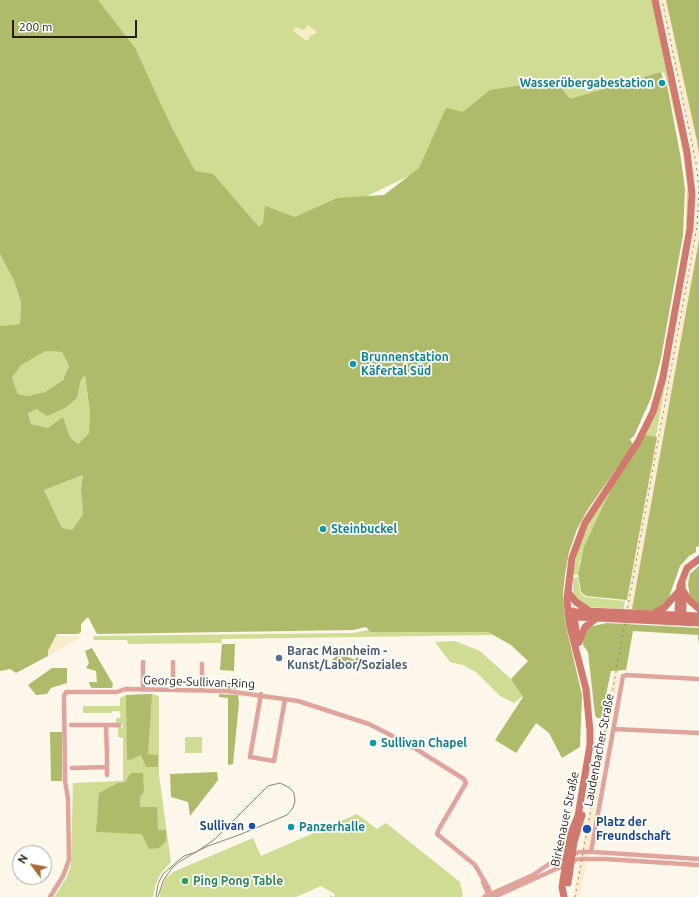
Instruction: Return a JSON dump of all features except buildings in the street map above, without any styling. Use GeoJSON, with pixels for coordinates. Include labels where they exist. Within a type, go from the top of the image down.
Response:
{"type":"FeatureCollection","features":[{"type":"Feature","properties":{"kind":"main road"},"geometry":{"type":"LineString","coordinates":[[571,614],[569,578],[572,558],[584,523],[647,426],[659,396],[664,377],[686,256],[692,211],[691,177],[655,0]]}},
{"type":"Feature","properties":{"kind":"main road"},"geometry":{"type":"LineString","coordinates":[[680,618],[682,581],[688,568],[699,559]]}},
{"type":"Feature","properties":{"kind":"main road"},"geometry":{"type":"LineString","coordinates":[[681,592],[699,609]]}},
{"type":"Feature","properties":{"kind":"main road"},"geometry":{"type":"LineString","coordinates":[[654,614],[664,608],[681,592]]}},
{"type":"Feature","properties":{"kind":"main road"},"geometry":{"type":"LineString","coordinates":[[569,593],[588,611]]}},
{"type":"Feature","properties":{"kind":"main road"},"geometry":{"type":"LineString","coordinates":[[571,614],[588,611],[622,616]]}},
{"type":"Feature","properties":{"kind":"main road"},"geometry":{"type":"LineString","coordinates":[[571,614],[597,618],[622,616],[680,618],[699,616]]}},
{"type":"Feature","properties":{"kind":"main road","name":"Birkenauer Straße"},"geometry":{"type":"LineString","coordinates":[[564,897],[569,859],[581,821],[591,764],[590,712],[571,614]]}},
{"type":"Feature","properties":{"kind":"main road","name":"Birkenauer Straße"},"geometry":{"type":"LineString","coordinates":[[571,614],[571,632],[580,661]]}},
{"type":"Feature","properties":{"kind":"main road"},"geometry":{"type":"LineString","coordinates":[[633,616],[654,614],[699,623]]}},
{"type":"Feature","properties":{"kind":"main road","name":"Birkenauer Straße"},"geometry":{"type":"LineString","coordinates":[[578,646],[585,627],[597,618]]}},
{"type":"Feature","properties":{"kind":"street"},"geometry":{"type":"LineString","coordinates":[[143,662],[143,690]]}},
{"type":"Feature","properties":{"kind":"street"},"geometry":{"type":"LineString","coordinates":[[173,662],[173,690]]}},
{"type":"Feature","properties":{"kind":"street"},"geometry":{"type":"LineString","coordinates":[[202,664],[202,690]]}},
{"type":"Feature","properties":{"kind":"street","name":"Laudenbacher Straße"},"geometry":{"type":"LineString","coordinates":[[591,852],[623,676],[627,674],[699,679]]}},
{"type":"Feature","properties":{"kind":"street","name":"George-Sullivan-Ring"},"geometry":{"type":"LineString","coordinates":[[50,897],[63,876],[69,860],[68,792],[65,780],[64,696],[66,692],[143,690],[227,690],[285,698],[325,708],[379,729],[408,744],[462,776],[466,783],[439,828],[438,834],[470,859],[475,865],[483,881],[490,889],[489,896]]}},
{"type":"Feature","properties":{"kind":"street"},"geometry":{"type":"LineString","coordinates":[[260,694],[250,757],[274,761],[285,698]]}},
{"type":"Feature","properties":{"kind":"street"},"geometry":{"type":"LineString","coordinates":[[72,725],[119,725]]}},
{"type":"Feature","properties":{"kind":"street"},"geometry":{"type":"LineString","coordinates":[[106,725],[107,775]]}},
{"type":"Feature","properties":{"kind":"street"},"geometry":{"type":"LineString","coordinates":[[614,729],[699,733]]}},
{"type":"Feature","properties":{"kind":"street"},"geometry":{"type":"LineString","coordinates":[[100,737],[106,737]]}},
{"type":"Feature","properties":{"kind":"street"},"geometry":{"type":"LineString","coordinates":[[101,747],[106,746]]}},
{"type":"Feature","properties":{"kind":"street"},"geometry":{"type":"LineString","coordinates":[[101,756],[106,756]]}},
{"type":"Feature","properties":{"kind":"street"},"geometry":{"type":"LineString","coordinates":[[72,768],[107,767]]}},
{"type":"Feature","properties":{"kind":"street"},"geometry":{"type":"LineString","coordinates":[[489,896],[533,875],[549,864],[591,852],[699,859]]}},
{"type":"Feature","properties":{"kind":"street"},"geometry":{"type":"LineString","coordinates":[[489,896],[544,874],[569,859],[593,858],[699,865]]}},
{"type":"Feature","properties":{"kind":"shaded area"},"geometry":{"type":"Polygon","coordinates":[[[660,0],[666,0],[697,141],[699,155],[699,240],[630,625],[628,626],[598,789],[590,847],[579,897],[573,897],[688,266],[697,209],[698,192],[690,139],[660,0]]]}},
{"type":"Feature","properties":{"kind":"green space"},"geometry":{"type":"Polygon","coordinates":[[[0,0],[98,0],[135,48],[171,126],[195,171],[213,174],[259,227],[263,223],[265,206],[295,217],[337,198],[384,195],[419,168],[446,108],[463,112],[490,90],[543,82],[562,89],[570,99],[661,72],[663,79],[659,81],[660,86],[667,85],[681,159],[685,189],[683,235],[661,358],[651,398],[634,436],[630,439],[633,445],[588,509],[577,529],[569,552],[563,594],[565,622],[582,695],[580,747],[562,758],[549,733],[536,723],[516,753],[495,740],[523,697],[511,679],[528,661],[511,645],[488,632],[370,632],[366,627],[353,630],[97,634],[88,617],[81,624],[81,632],[78,634],[57,634],[48,651],[48,656],[16,673],[10,669],[0,671],[0,326],[20,324],[21,302],[14,281],[0,254],[0,0]],[[46,351],[21,365],[12,378],[18,394],[28,396],[45,392],[63,380],[69,366],[62,352],[46,351]],[[85,375],[81,380],[77,398],[65,408],[47,416],[37,409],[28,413],[31,424],[48,428],[63,417],[70,437],[78,444],[89,433],[90,412],[85,375]],[[83,475],[44,490],[62,528],[72,530],[83,514],[81,489],[83,475]]]}},
{"type":"Feature","properties":{"kind":"green space"},"geometry":{"type":"Polygon","coordinates":[[[97,0],[652,0],[682,143],[686,177],[681,143],[668,85],[664,73],[661,72],[501,132],[227,263],[97,0]]]}},
{"type":"Feature","properties":{"kind":"green space"},"geometry":{"type":"Polygon","coordinates":[[[666,0],[699,0],[699,155],[697,141],[666,0]]]}},
{"type":"Feature","properties":{"kind":"green space"},"geometry":{"type":"Polygon","coordinates":[[[687,184],[689,201],[688,225],[686,226],[687,184]]]}},
{"type":"Feature","properties":{"kind":"green space"},"geometry":{"type":"Polygon","coordinates":[[[699,240],[699,546],[696,547],[696,552],[689,556],[680,566],[668,600],[659,608],[647,611],[632,609],[699,240]]]}},
{"type":"Feature","properties":{"kind":"green space"},"geometry":{"type":"Polygon","coordinates":[[[0,254],[14,281],[21,302],[20,324],[0,326],[0,254]]]}},
{"type":"Feature","properties":{"kind":"green space"},"geometry":{"type":"Polygon","coordinates":[[[46,351],[62,352],[69,366],[63,380],[45,392],[28,396],[18,394],[12,378],[21,365],[46,351]]]}},
{"type":"Feature","properties":{"kind":"green space"},"geometry":{"type":"Polygon","coordinates":[[[670,357],[656,437],[645,435],[670,357]]]}},
{"type":"Feature","properties":{"kind":"green space"},"geometry":{"type":"Polygon","coordinates":[[[85,375],[90,412],[89,433],[78,444],[70,437],[63,418],[48,428],[31,424],[28,412],[77,398],[81,380],[85,375]]]}},
{"type":"Feature","properties":{"kind":"green space"},"geometry":{"type":"Polygon","coordinates":[[[645,435],[657,437],[627,600],[586,596],[581,592],[578,574],[584,547],[614,483],[645,435]]]}},
{"type":"Feature","properties":{"kind":"green space"},"geometry":{"type":"Polygon","coordinates":[[[83,475],[81,489],[83,514],[72,530],[62,528],[44,490],[83,475]]]}},
{"type":"Feature","properties":{"kind":"green space"},"geometry":{"type":"Polygon","coordinates":[[[614,483],[580,561],[578,574],[573,575],[578,548],[590,521],[614,483]]]}},
{"type":"Feature","properties":{"kind":"green space"},"geometry":{"type":"Polygon","coordinates":[[[699,566],[699,606],[690,596],[688,584],[690,574],[699,566]]]}},
{"type":"Feature","properties":{"kind":"green space"},"geometry":{"type":"Polygon","coordinates":[[[578,577],[580,592],[585,597],[625,601],[624,609],[590,607],[583,605],[575,596],[573,590],[573,578],[578,577]]]}},
{"type":"Feature","properties":{"kind":"green space"},"geometry":{"type":"Polygon","coordinates":[[[607,623],[699,628],[699,646],[698,635],[633,631],[626,670],[611,671],[601,718],[597,718],[595,715],[588,652],[583,645],[583,638],[588,627],[607,623]]]}},
{"type":"Feature","properties":{"kind":"green space"},"geometry":{"type":"Polygon","coordinates":[[[368,630],[370,632],[488,632],[493,635],[222,639],[221,643],[128,644],[127,640],[94,640],[93,636],[353,633],[368,630]]]}},
{"type":"Feature","properties":{"kind":"green space"},"geometry":{"type":"Polygon","coordinates":[[[455,641],[480,651],[511,679],[523,696],[514,703],[500,696],[476,672],[463,665],[450,662],[435,642],[455,641]]]}},
{"type":"Feature","properties":{"kind":"green space"},"geometry":{"type":"Polygon","coordinates":[[[222,644],[235,644],[234,671],[220,670],[222,644]]]}},
{"type":"Feature","properties":{"kind":"green space"},"geometry":{"type":"Polygon","coordinates":[[[92,648],[113,684],[112,688],[92,688],[90,686],[89,682],[97,682],[96,671],[86,668],[89,663],[85,651],[92,648]]]}},
{"type":"Feature","properties":{"kind":"green space"},"geometry":{"type":"Polygon","coordinates":[[[339,653],[355,660],[357,657],[360,659],[367,671],[332,660],[339,653]]]}},
{"type":"Feature","properties":{"kind":"green space"},"geometry":{"type":"Polygon","coordinates":[[[52,668],[67,668],[67,683],[51,688],[47,694],[36,695],[28,685],[52,668]]]}},
{"type":"Feature","properties":{"kind":"green space"},"geometry":{"type":"Polygon","coordinates":[[[215,681],[234,681],[238,684],[237,689],[215,688],[215,681]]]}},
{"type":"Feature","properties":{"kind":"green space"},"geometry":{"type":"Polygon","coordinates":[[[152,694],[159,696],[159,775],[171,862],[161,873],[156,883],[153,897],[54,897],[66,879],[71,866],[73,783],[123,781],[123,738],[118,737],[118,728],[113,727],[123,727],[122,724],[116,724],[116,718],[121,716],[119,711],[112,711],[112,713],[83,713],[83,706],[120,706],[120,698],[126,695],[152,694]]]}},
{"type":"Feature","properties":{"kind":"green space"},"geometry":{"type":"Polygon","coordinates":[[[152,694],[148,754],[158,755],[158,767],[146,767],[141,755],[130,760],[127,759],[126,695],[152,694]]]}},
{"type":"Feature","properties":{"kind":"green space"},"geometry":{"type":"Polygon","coordinates":[[[219,694],[238,695],[239,703],[233,764],[228,765],[228,698],[219,697],[219,694]]]}},
{"type":"Feature","properties":{"kind":"green space"},"geometry":{"type":"Polygon","coordinates":[[[50,732],[62,732],[62,781],[51,781],[50,732]]]}},
{"type":"Feature","properties":{"kind":"green space"},"geometry":{"type":"Polygon","coordinates":[[[185,737],[202,737],[202,753],[185,753],[185,737]]]}},
{"type":"Feature","properties":{"kind":"green space"},"geometry":{"type":"Polygon","coordinates":[[[217,772],[218,780],[190,816],[188,802],[171,797],[170,774],[217,772]]]}},
{"type":"Feature","properties":{"kind":"green space"},"geometry":{"type":"Polygon","coordinates":[[[131,773],[143,773],[144,792],[140,797],[140,807],[157,807],[158,830],[166,830],[166,841],[159,848],[149,849],[142,834],[96,832],[99,793],[118,783],[125,782],[131,773]]]}},
{"type":"Feature","properties":{"kind":"green space"},"geometry":{"type":"Polygon","coordinates":[[[357,814],[377,829],[386,823],[460,882],[463,896],[334,897],[335,894],[321,886],[296,897],[160,897],[160,892],[165,879],[173,872],[253,838],[261,856],[357,814]]]}},
{"type":"Feature","properties":{"kind":"sand"},"geometry":{"type":"Polygon","coordinates":[[[308,25],[317,33],[310,36],[308,40],[305,40],[293,31],[296,27],[304,30],[308,25]]]}},
{"type":"Feature","properties":{"kind":"sand"},"geometry":{"type":"Polygon","coordinates":[[[56,636],[79,636],[80,638],[48,656],[48,651],[56,636]]]}},
{"type":"Feature","properties":{"kind":"tram line"},"geometry":{"type":"LineString","coordinates":[[156,897],[158,884],[163,874],[180,859],[184,856],[196,852],[208,846],[287,815],[293,808],[295,801],[294,793],[290,788],[280,783],[268,786],[215,839],[196,852],[179,862],[172,868],[163,881],[158,897]]}},
{"type":"Feature","properties":{"kind":"railway"},"geometry":{"type":"LineString","coordinates":[[575,897],[697,227],[699,189],[696,163],[662,0]]}},
{"type":"Feature","properties":{"kind":"place","name":"Wasserübergabestation"},"geometry":{"type":"Point","coordinates":[662,83]}},
{"type":"Feature","properties":{"kind":"place","name":"Brunnenstation Käfertal Süd"},"geometry":{"type":"Point","coordinates":[353,364]}},
{"type":"Feature","properties":{"kind":"place","name":"Steinbuckel"},"geometry":{"type":"Point","coordinates":[323,529]}},
{"type":"Feature","properties":{"kind":"place","name":"Barac Mannheim - Kunst/Labor/Soziales"},"geometry":{"type":"Point","coordinates":[279,658]}},
{"type":"Feature","properties":{"kind":"place","name":"Sullivan Chapel"},"geometry":{"type":"Point","coordinates":[373,743]}},
{"type":"Feature","properties":{"kind":"place","name":"Sullivan"},"geometry":{"type":"Point","coordinates":[252,826]}},
{"type":"Feature","properties":{"kind":"place","name":"Panzerhalle"},"geometry":{"type":"Point","coordinates":[291,827]}},
{"type":"Feature","properties":{"kind":"place","name":"Platz der Freundschaft"},"geometry":{"type":"Point","coordinates":[587,829]}},
{"type":"Feature","properties":{"kind":"place","name":"Ping Pong Table"},"geometry":{"type":"Point","coordinates":[185,881]}}]}
